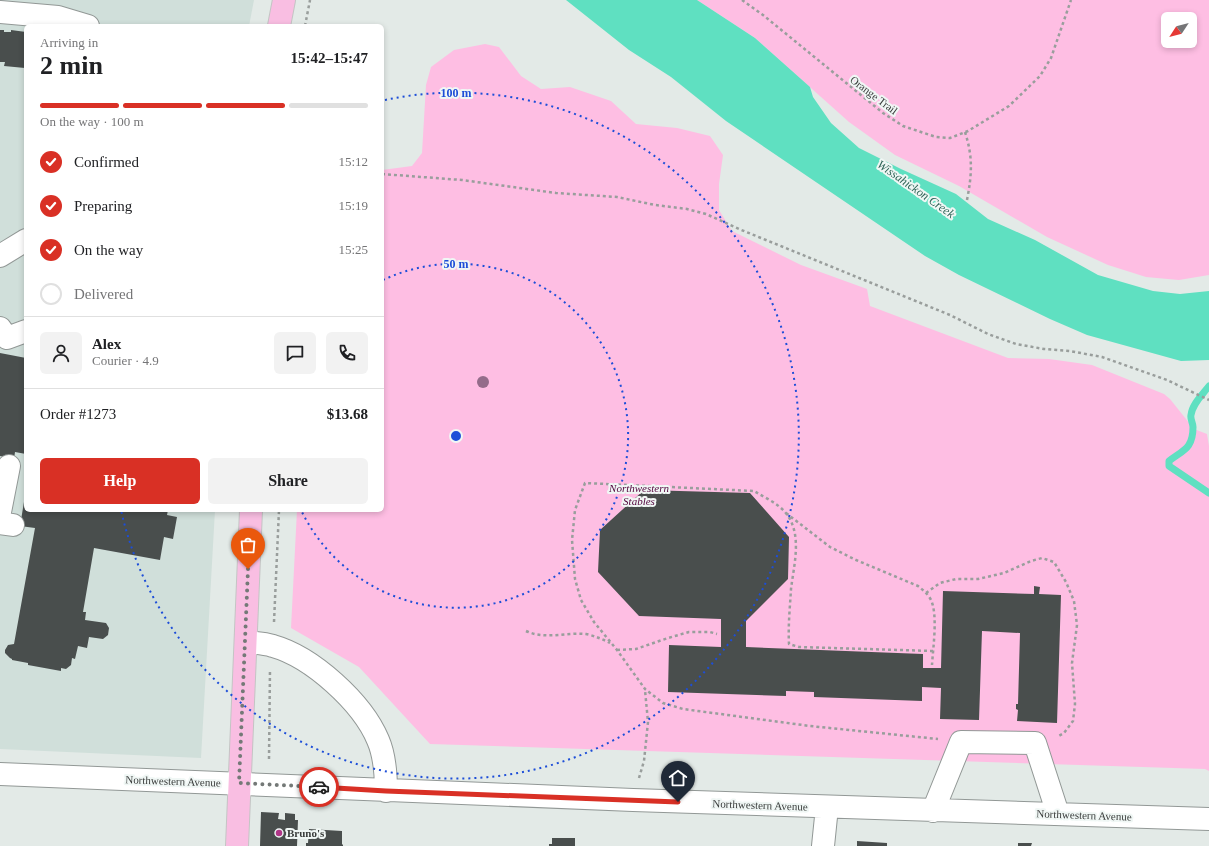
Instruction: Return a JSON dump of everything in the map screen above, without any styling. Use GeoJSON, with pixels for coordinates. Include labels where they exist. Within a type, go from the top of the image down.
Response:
{"type":"FeatureCollection","features":[{"type":"Feature","properties":{"kind":"main road"},"geometry":{"type":"LineString","coordinates":[[279,24],[284,0]]}},
{"type":"Feature","properties":{"kind":"main road"},"geometry":{"type":"LineString","coordinates":[[237,846],[251,512]]}},
{"type":"Feature","properties":{"kind":"street"},"geometry":{"type":"LineString","coordinates":[[0,12],[54,8],[84,24]]}},
{"type":"Feature","properties":{"kind":"street"},"geometry":{"type":"LineString","coordinates":[[0,256],[24,241]]}},
{"type":"Feature","properties":{"kind":"street"},"geometry":{"type":"LineString","coordinates":[[0,328],[8,338],[24,332]]}},
{"type":"Feature","properties":{"kind":"street"},"geometry":{"type":"LineString","coordinates":[[4,520],[9,466]]}},
{"type":"Feature","properties":{"kind":"street"},"geometry":{"type":"LineString","coordinates":[[246,642],[272,645],[284,650],[318,670],[336,684],[371,725],[383,756],[386,771],[386,791]]}},
{"type":"Feature","properties":{"kind":"street"},"geometry":{"type":"LineString","coordinates":[[932,811],[961,742],[1035,743],[1058,814]]}},
{"type":"Feature","properties":{"kind":"street","name":"Northwestern Avenue"},"geometry":{"type":"LineString","coordinates":[[0,774],[239,783],[386,791],[932,811],[1209,819]]}},
{"type":"Feature","properties":{"kind":"street"},"geometry":{"type":"LineString","coordinates":[[823,846],[827,807]]}},
{"type":"Feature","properties":{"kind":"path"},"geometry":{"type":"LineString","coordinates":[[305,24],[310,0]]}},
{"type":"Feature","properties":{"kind":"path","name":"Orange Trail"},"geometry":{"type":"LineString","coordinates":[[742,0],[877,109],[903,126],[936,137],[950,138],[965,132],[1009,106],[1040,76],[1051,58],[1072,0]]}},
{"type":"Feature","properties":{"kind":"path"},"geometry":{"type":"LineString","coordinates":[[965,132],[970,147],[971,161],[970,180],[966,200]]}},
{"type":"Feature","properties":{"kind":"path"},"geometry":{"type":"LineString","coordinates":[[384,174],[462,180],[549,193],[617,197],[655,205],[687,209],[706,214],[739,229],[950,315],[988,334],[1016,344],[1102,357],[1134,367],[1167,380],[1209,400]]}},
{"type":"Feature","properties":{"kind":"path"},"geometry":{"type":"LineString","coordinates":[[932,665],[935,621],[932,601],[926,593],[918,586],[856,560],[830,547],[769,500],[754,492],[585,483],[575,510],[572,540],[575,579],[581,600],[594,622],[617,650],[645,689],[663,703],[683,709],[810,726],[961,742]]}},
{"type":"Feature","properties":{"kind":"path"},"geometry":{"type":"LineString","coordinates":[[784,512],[790,521],[796,539],[788,622],[789,644],[799,647],[933,651]]}},
{"type":"Feature","properties":{"kind":"path"},"geometry":{"type":"LineString","coordinates":[[926,593],[940,583],[956,579],[978,579],[1004,573],[1031,561],[1042,558],[1054,562],[1066,582],[1074,600],[1077,624],[1072,663],[1075,704],[1073,721],[1064,733],[1051,740],[1035,743]]}},
{"type":"Feature","properties":{"kind":"path"},"geometry":{"type":"LineString","coordinates":[[526,631],[534,635],[584,634],[598,637],[612,644]]}},
{"type":"Feature","properties":{"kind":"path"},"geometry":{"type":"LineString","coordinates":[[617,650],[636,649],[689,632],[710,632],[717,634]]}},
{"type":"Feature","properties":{"kind":"path"},"geometry":{"type":"LineString","coordinates":[[633,800],[644,761],[648,722],[645,689]]}},
{"type":"Feature","properties":{"kind":"shaded area"},"geometry":{"type":"Polygon","coordinates":[[[0,0],[254,0],[249,24],[24,24],[24,512],[215,512],[201,758],[0,749],[0,0]]]}},
{"type":"Feature","properties":{"kind":"green space"},"geometry":{"type":"Polygon","coordinates":[[[697,0],[1209,0],[1209,275],[1179,280],[1146,277],[1108,265],[1047,237],[959,186],[895,155],[849,122],[755,38],[697,0]]]}},
{"type":"Feature","properties":{"kind":"green space","name":"Northwestern Stables"},"geometry":{"type":"Polygon","coordinates":[[[485,44],[499,47],[521,76],[541,89],[570,87],[611,101],[636,124],[677,128],[710,136],[723,155],[719,184],[719,210],[732,231],[801,265],[867,289],[870,306],[1008,358],[1049,359],[1092,365],[1164,394],[1170,399],[1194,429],[1207,434],[1209,446],[1209,771],[1205,769],[430,744],[359,667],[291,628],[297,512],[384,512],[384,170],[412,166],[422,153],[426,85],[431,67],[454,50],[485,44]]]}},
{"type":"Feature","properties":{"kind":"water","name":"Wissahickon Creek"},"geometry":{"type":"Polygon","coordinates":[[[566,0],[697,0],[755,38],[810,87],[813,97],[831,123],[859,148],[956,194],[988,219],[1035,240],[1098,275],[1153,291],[1180,294],[1209,291],[1209,360],[1181,361],[1087,335],[1050,319],[959,275],[925,256],[726,121],[671,77],[629,50],[566,0]]]}},
{"type":"Feature","properties":{"kind":"building"},"geometry":{"type":"Polygon","coordinates":[[[0,30],[4,30],[4,32],[11,32],[11,30],[24,32],[24,68],[4,66],[5,62],[0,62],[0,30]]]}},
{"type":"Feature","properties":{"kind":"building"},"geometry":{"type":"Polygon","coordinates":[[[0,353],[24,358],[24,454],[15,452],[14,459],[0,456],[0,353]]]}},
{"type":"Feature","properties":{"kind":"building","name":"Northwestern Stables"},"geometry":{"type":"Polygon","coordinates":[[[644,490],[750,493],[789,537],[788,579],[746,621],[746,647],[923,654],[923,668],[941,668],[943,591],[1034,594],[1034,586],[1040,587],[1039,594],[1061,595],[1057,723],[1017,721],[1018,710],[1016,709],[1016,704],[1018,704],[1020,633],[982,631],[979,720],[940,719],[941,688],[922,687],[922,701],[814,697],[814,692],[786,691],[786,696],[668,692],[669,645],[721,647],[721,619],[639,616],[598,572],[600,530],[644,490]]]}},
{"type":"Feature","properties":{"kind":"building"},"geometry":{"type":"Polygon","coordinates":[[[24,502],[24,512],[168,512],[167,515],[177,517],[173,539],[164,537],[160,560],[94,548],[83,612],[86,612],[85,620],[106,623],[109,628],[108,635],[103,639],[89,637],[87,648],[78,646],[75,659],[72,658],[71,665],[66,669],[61,668],[61,671],[28,665],[28,663],[12,660],[5,653],[8,645],[14,644],[35,528],[20,526],[24,502]]]}},
{"type":"Feature","properties":{"kind":"building","name":"Bruno's"},"geometry":{"type":"Polygon","coordinates":[[[261,812],[279,813],[278,819],[285,820],[285,813],[295,814],[295,820],[298,820],[297,846],[260,846],[261,812]]]}},
{"type":"Feature","properties":{"kind":"building"},"geometry":{"type":"Polygon","coordinates":[[[309,829],[342,831],[343,846],[306,846],[306,843],[308,843],[309,829]]]}},
{"type":"Feature","properties":{"kind":"building"},"geometry":{"type":"Polygon","coordinates":[[[552,838],[575,838],[575,846],[549,846],[549,844],[552,844],[552,838]]]}},
{"type":"Feature","properties":{"kind":"building"},"geometry":{"type":"Polygon","coordinates":[[[857,841],[887,843],[887,846],[857,846],[857,841]]]}},
{"type":"Feature","properties":{"kind":"building"},"geometry":{"type":"Polygon","coordinates":[[[1018,843],[1032,843],[1031,846],[1018,846],[1018,843]]]}},
{"type":"Feature","properties":{"kind":"waterway"},"geometry":{"type":"LineString","coordinates":[[1209,386],[1192,411],[1191,416],[1193,434],[1189,445],[1169,461],[1169,466],[1209,493]]}},
{"type":"Feature","properties":{"kind":"way so far"},"geometry":{"type":"LineString","coordinates":[[248,569],[239,783],[319,787]]}},
{"type":"Feature","properties":{"kind":"place","name":"Bruno's"},"geometry":{"type":"Point","coordinates":[279,833]}},
{"type":"Feature","properties":{"kind":"route"},"geometry":{"type":"LineString","coordinates":[[319,787],[678,802]]}}]}
